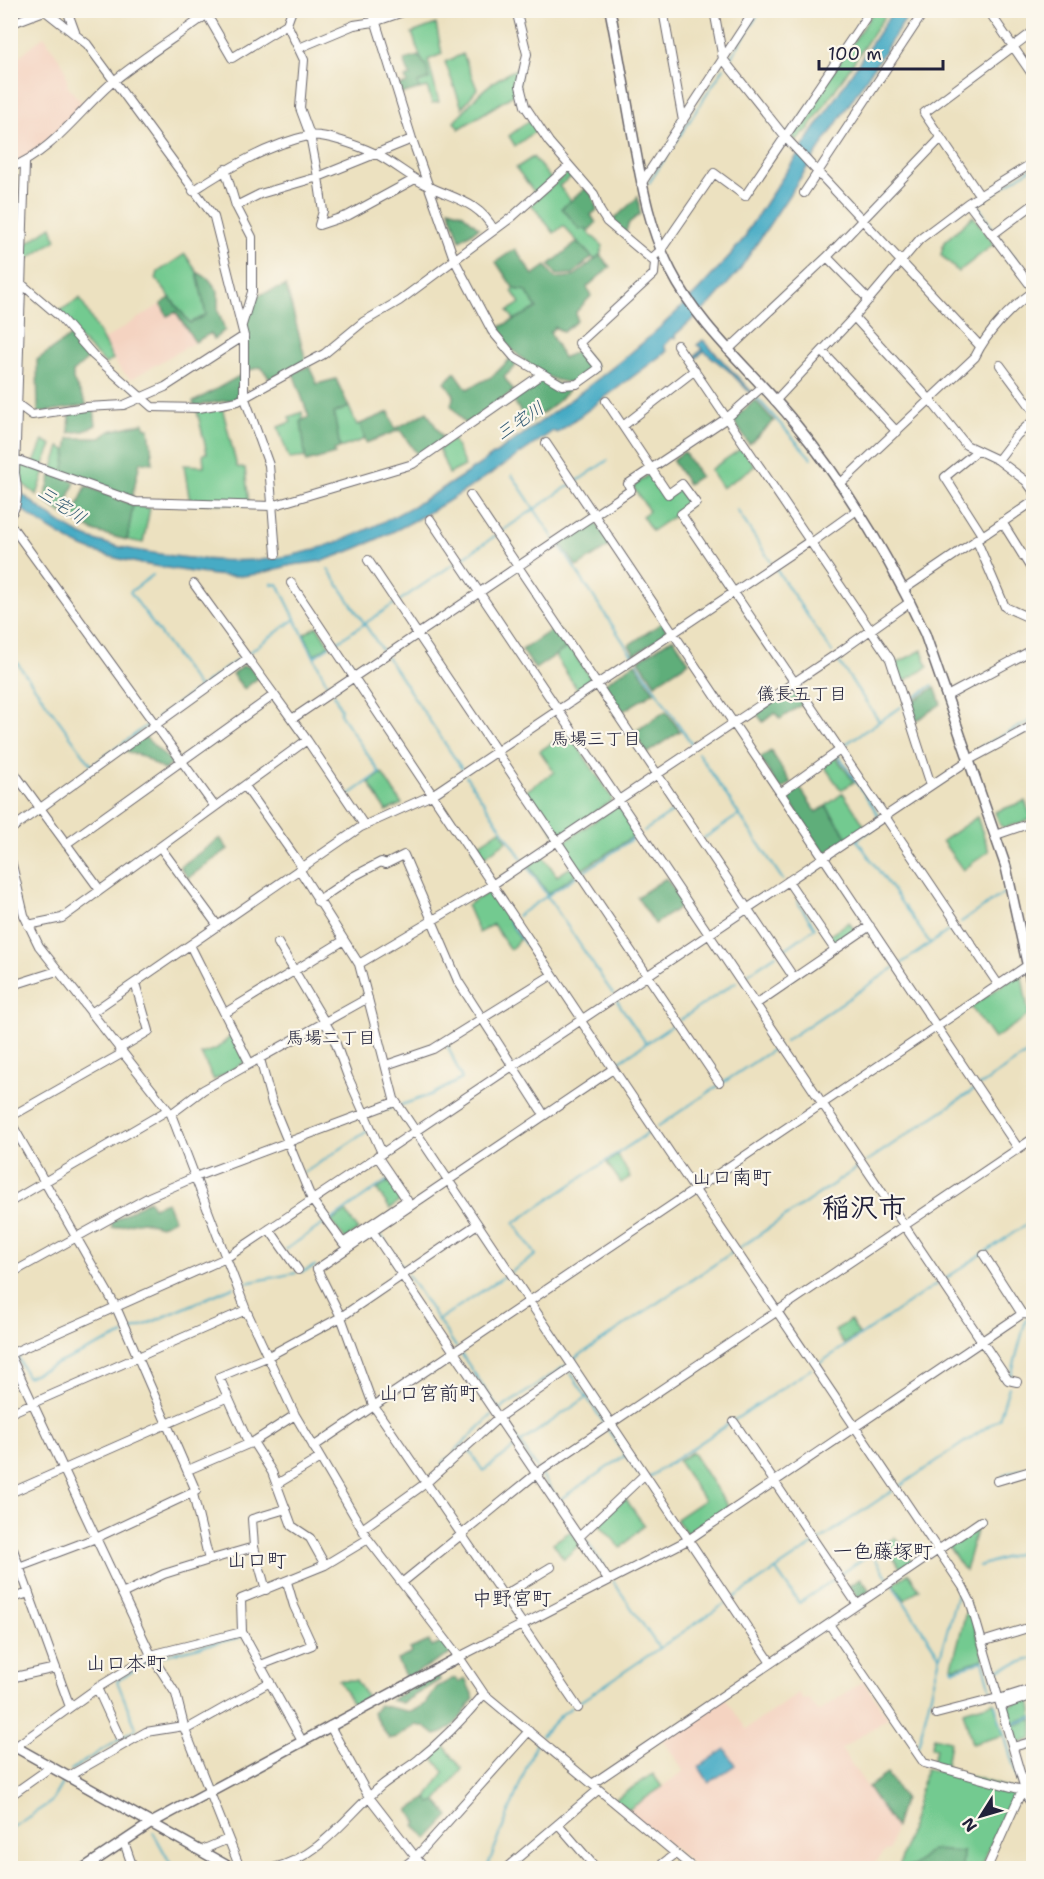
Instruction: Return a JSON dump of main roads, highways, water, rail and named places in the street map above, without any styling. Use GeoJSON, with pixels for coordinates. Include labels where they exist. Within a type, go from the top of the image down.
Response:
{"type":"FeatureCollection","features":[{"type":"Feature","properties":{"kind":"water"},"geometry":{"type":"Polygon","coordinates":[[[893,11],[911,11],[738,272],[710,304],[675,335],[676,338],[672,338],[664,346],[667,351],[557,433],[553,431],[472,486],[417,519],[358,548],[324,560],[254,574],[222,576],[142,564],[101,554],[49,529],[11,501],[10,485],[68,528],[89,538],[110,544],[173,556],[238,561],[264,560],[311,551],[379,524],[413,506],[478,466],[595,382],[648,338],[698,291],[746,236],[747,231],[893,11]]]}},
{"type":"Feature","properties":{"kind":"water"},"geometry":{"type":"Polygon","coordinates":[[[703,340],[752,392],[750,393],[729,371],[704,351],[694,360],[692,358],[703,349],[697,345],[703,340]]]}},
{"type":"Feature","properties":{"kind":"water"},"geometry":{"type":"Polygon","coordinates":[[[725,1749],[735,1765],[709,1783],[699,1767],[725,1749]]]}},
{"type":"Feature","properties":{"kind":"waterway"},"geometry":{"type":"LineString","coordinates":[[730,59],[761,10]]}},
{"type":"Feature","properties":{"kind":"waterway"},"geometry":{"type":"LineString","coordinates":[[649,183],[724,68]]}},
{"type":"Feature","properties":{"kind":"waterway"},"geometry":{"type":"LineString","coordinates":[[1009,183],[1034,167]]}},
{"type":"Feature","properties":{"kind":"waterway"},"geometry":{"type":"LineString","coordinates":[[992,228],[977,204],[1007,184]]}},
{"type":"Feature","properties":{"kind":"waterway"},"geometry":{"type":"LineString","coordinates":[[999,237],[1003,242]]}},
{"type":"Feature","properties":{"kind":"waterway"},"geometry":{"type":"LineString","coordinates":[[1008,249],[1033,283]]}},
{"type":"Feature","properties":{"kind":"waterway"},"geometry":{"type":"LineString","coordinates":[[757,398],[811,458]]}},
{"type":"Feature","properties":{"kind":"waterway"},"geometry":{"type":"LineString","coordinates":[[576,482],[608,460]]}},
{"type":"Feature","properties":{"kind":"waterway"},"geometry":{"type":"LineString","coordinates":[[512,475],[554,539]]}},
{"type":"Feature","properties":{"kind":"waterway"},"geometry":{"type":"LineString","coordinates":[[499,533],[570,485]]}},
{"type":"Feature","properties":{"kind":"waterway"},"geometry":{"type":"LineString","coordinates":[[737,510],[771,562]]}},
{"type":"Feature","properties":{"kind":"waterway"},"geometry":{"type":"LineString","coordinates":[[461,559],[495,536]]}},
{"type":"Feature","properties":{"kind":"waterway"},"geometry":{"type":"LineString","coordinates":[[558,543],[632,655]]}},
{"type":"Feature","properties":{"kind":"waterway"},"geometry":{"type":"LineString","coordinates":[[399,601],[455,563]]}},
{"type":"Feature","properties":{"kind":"waterway"},"geometry":{"type":"LineString","coordinates":[[328,569],[384,653]]}},
{"type":"Feature","properties":{"kind":"waterway"},"geometry":{"type":"LineString","coordinates":[[776,569],[832,652]]}},
{"type":"Feature","properties":{"kind":"waterway"},"geometry":{"type":"LineString","coordinates":[[153,575],[130,592],[199,688],[239,659]]}},
{"type":"Feature","properties":{"kind":"waterway"},"geometry":{"type":"LineString","coordinates":[[272,583],[272,585],[278,584],[314,657],[330,646]]}},
{"type":"Feature","properties":{"kind":"waterway"},"geometry":{"type":"LineString","coordinates":[[334,644],[394,604]]}},
{"type":"Feature","properties":{"kind":"waterway"},"geometry":{"type":"LineString","coordinates":[[248,653],[295,619]]}},
{"type":"Feature","properties":{"kind":"waterway"},"geometry":{"type":"LineString","coordinates":[[10,653],[92,766],[149,724]]}},
{"type":"Feature","properties":{"kind":"waterway"},"geometry":{"type":"LineString","coordinates":[[314,657],[330,690]]}},
{"type":"Feature","properties":{"kind":"waterway"},"geometry":{"type":"LineString","coordinates":[[387,657],[462,769]]}},
{"type":"Feature","properties":{"kind":"waterway"},"geometry":{"type":"LineString","coordinates":[[837,659],[879,721]]}},
{"type":"Feature","properties":{"kind":"waterway"},"geometry":{"type":"LineString","coordinates":[[637,662],[693,746]]}},
{"type":"Feature","properties":{"kind":"waterway"},"geometry":{"type":"LineString","coordinates":[[908,702],[933,685]]}},
{"type":"Feature","properties":{"kind":"waterway"},"geometry":{"type":"LineString","coordinates":[[157,718],[199,688]]}},
{"type":"Feature","properties":{"kind":"waterway"},"geometry":{"type":"LineString","coordinates":[[334,694],[341,710],[340,714],[380,773],[349,795]]}},
{"type":"Feature","properties":{"kind":"waterway"},"geometry":{"type":"LineString","coordinates":[[844,745],[901,707]]}},
{"type":"Feature","properties":{"kind":"waterway"},"geometry":{"type":"LineString","coordinates":[[978,749],[1034,719]]}},
{"type":"Feature","properties":{"kind":"waterway"},"geometry":{"type":"LineString","coordinates":[[698,753],[783,880]]}},
{"type":"Feature","properties":{"kind":"waterway"},"geometry":{"type":"LineString","coordinates":[[838,755],[878,814],[877,817]]}},
{"type":"Feature","properties":{"kind":"waterway"},"geometry":{"type":"LineString","coordinates":[[466,776],[522,859]]}},
{"type":"Feature","properties":{"kind":"waterway"},"geometry":{"type":"LineString","coordinates":[[644,831],[677,809],[678,811]]}},
{"type":"Feature","properties":{"kind":"waterway"},"geometry":{"type":"LineString","coordinates":[[704,838],[739,815]]}},
{"type":"Feature","properties":{"kind":"waterway"},"geometry":{"type":"LineString","coordinates":[[881,823],[857,840],[930,943]]}},
{"type":"Feature","properties":{"kind":"waterway"},"geometry":{"type":"LineString","coordinates":[[582,873],[637,836]]}},
{"type":"Feature","properties":{"kind":"waterway"},"geometry":{"type":"LineString","coordinates":[[527,866],[613,994]]}},
{"type":"Feature","properties":{"kind":"waterway"},"geometry":{"type":"LineString","coordinates":[[517,916],[577,876]]}},
{"type":"Feature","properties":{"kind":"waterway"},"geometry":{"type":"LineString","coordinates":[[961,922],[1004,893]]}},
{"type":"Feature","properties":{"kind":"waterway"},"geometry":{"type":"LineString","coordinates":[[781,952],[815,928],[797,901]]}},
{"type":"Feature","properties":{"kind":"waterway"},"geometry":{"type":"LineString","coordinates":[[509,921],[525,944]]}},
{"type":"Feature","properties":{"kind":"waterway"},"geometry":{"type":"LineString","coordinates":[[899,965],[954,927]]}},
{"type":"Feature","properties":{"kind":"waterway"},"geometry":{"type":"LineString","coordinates":[[530,950],[546,974]]}},
{"type":"Feature","properties":{"kind":"waterway"},"geometry":{"type":"LineString","coordinates":[[742,978],[776,955]]}},
{"type":"Feature","properties":{"kind":"waterway"},"geometry":{"type":"LineString","coordinates":[[785,1041],[894,968]]}},
{"type":"Feature","properties":{"kind":"waterway"},"geometry":{"type":"LineString","coordinates":[[680,1020],[736,982]]}},
{"type":"Feature","properties":{"kind":"waterway"},"geometry":{"type":"LineString","coordinates":[[617,1001],[646,1043]]}},
{"type":"Feature","properties":{"kind":"waterway"},"geometry":{"type":"LineString","coordinates":[[614,1065],[676,1023]]}},
{"type":"Feature","properties":{"kind":"waterway"},"geometry":{"type":"LineString","coordinates":[[401,1105],[433,1094],[462,1079],[447,1044]]}},
{"type":"Feature","properties":{"kind":"waterway"},"geometry":{"type":"LineString","coordinates":[[657,1127],[778,1046]]}},
{"type":"Feature","properties":{"kind":"waterway"},"geometry":{"type":"LineString","coordinates":[[979,1086],[1034,1049]]}},
{"type":"Feature","properties":{"kind":"waterway"},"geometry":{"type":"LineString","coordinates":[[866,1162],[975,1089]]}},
{"type":"Feature","properties":{"kind":"waterway"},"geometry":{"type":"LineString","coordinates":[[381,1111],[391,1108]]}},
{"type":"Feature","properties":{"kind":"waterway"},"geometry":{"type":"LineString","coordinates":[[304,1173],[369,1130]]}},
{"type":"Feature","properties":{"kind":"waterway"},"geometry":{"type":"LineString","coordinates":[[511,1272],[536,1255],[514,1223],[651,1131]]}},
{"type":"Feature","properties":{"kind":"waterway"},"geometry":{"type":"LineString","coordinates":[[738,1249],[860,1166]]}},
{"type":"Feature","properties":{"kind":"waterway"},"geometry":{"type":"LineString","coordinates":[[331,1220],[389,1179]]}},
{"type":"Feature","properties":{"kind":"waterway"},"geometry":{"type":"LineString","coordinates":[[945,1279],[1034,1219]]}},
{"type":"Feature","properties":{"kind":"waterway"},"geometry":{"type":"LineString","coordinates":[[286,1249],[325,1223]]}},
{"type":"Feature","properties":{"kind":"waterway"},"geometry":{"type":"LineString","coordinates":[[378,1231],[405,1271]]}},
{"type":"Feature","properties":{"kind":"waterway"},"geometry":{"type":"LineString","coordinates":[[571,1361],[733,1252]]}},
{"type":"Feature","properties":{"kind":"waterway"},"geometry":{"type":"LineString","coordinates":[[302,1272],[315,1266]]}},
{"type":"Feature","properties":{"kind":"waterway"},"geometry":{"type":"LineString","coordinates":[[240,1284],[296,1273]]}},
{"type":"Feature","properties":{"kind":"waterway"},"geometry":{"type":"LineString","coordinates":[[408,1275],[456,1347]]}},
{"type":"Feature","properties":{"kind":"waterway"},"geometry":{"type":"LineString","coordinates":[[438,1320],[505,1276]]}},
{"type":"Feature","properties":{"kind":"waterway"},"geometry":{"type":"LineString","coordinates":[[817,1365],[938,1283]]}},
{"type":"Feature","properties":{"kind":"waterway"},"geometry":{"type":"LineString","coordinates":[[131,1331],[233,1287]]}},
{"type":"Feature","properties":{"kind":"waterway"},"geometry":{"type":"LineString","coordinates":[[1029,1307],[1034,1290]]}},
{"type":"Feature","properties":{"kind":"waterway"},"geometry":{"type":"LineString","coordinates":[[1011,1376],[1026,1319]]}},
{"type":"Feature","properties":{"kind":"waterway"},"geometry":{"type":"LineString","coordinates":[[17,1355],[27,1377],[124,1334]]}},
{"type":"Feature","properties":{"kind":"waterway"},"geometry":{"type":"LineString","coordinates":[[460,1352],[499,1410],[567,1365]]}},
{"type":"Feature","properties":{"kind":"waterway"},"geometry":{"type":"LineString","coordinates":[[649,1477],[811,1369]]}},
{"type":"Feature","properties":{"kind":"waterway"},"geometry":{"type":"LineString","coordinates":[[570,1372],[604,1423]]}},
{"type":"Feature","properties":{"kind":"waterway"},"geometry":{"type":"LineString","coordinates":[[999,1419],[1009,1387]]}},
{"type":"Feature","properties":{"kind":"waterway"},"geometry":{"type":"LineString","coordinates":[[520,1443],[587,1397]]}},
{"type":"Feature","properties":{"kind":"waterway"},"geometry":{"type":"LineString","coordinates":[[454,1452],[492,1415]]}},
{"type":"Feature","properties":{"kind":"waterway"},"geometry":{"type":"LineString","coordinates":[[503,1418],[537,1468]]}},
{"type":"Feature","properties":{"kind":"waterway"},"geometry":{"type":"LineString","coordinates":[[900,1486],[997,1420]]}},
{"type":"Feature","properties":{"kind":"waterway"},"geometry":{"type":"LineString","coordinates":[[608,1430],[639,1474]]}},
{"type":"Feature","properties":{"kind":"waterway"},"geometry":{"type":"LineString","coordinates":[[469,1450],[483,1471],[514,1448]]}},
{"type":"Feature","properties":{"kind":"waterway"},"geometry":{"type":"LineString","coordinates":[[559,1500],[626,1455]]}},
{"type":"Feature","properties":{"kind":"waterway"},"geometry":{"type":"LineString","coordinates":[[443,1463],[448,1458]]}},
{"type":"Feature","properties":{"kind":"waterway"},"geometry":{"type":"LineString","coordinates":[[1003,1475],[1029,1467]]}},
{"type":"Feature","properties":{"kind":"waterway"},"geometry":{"type":"LineString","coordinates":[[541,1474],[579,1531]]}},
{"type":"Feature","properties":{"kind":"waterway"},"geometry":{"type":"LineString","coordinates":[[818,1541],[892,1491]]}},
{"type":"Feature","properties":{"kind":"waterway"},"geometry":{"type":"LineString","coordinates":[[586,1540],[609,1575]]}},
{"type":"Feature","properties":{"kind":"waterway"},"geometry":{"type":"LineString","coordinates":[[732,1599],[814,1544]]}},
{"type":"Feature","properties":{"kind":"waterway"},"geometry":{"type":"LineString","coordinates":[[979,1566],[1034,1548]]}},
{"type":"Feature","properties":{"kind":"waterway"},"geometry":{"type":"LineString","coordinates":[[841,1574],[871,1553],[888,1578]]}},
{"type":"Feature","properties":{"kind":"waterway"},"geometry":{"type":"LineString","coordinates":[[776,1570],[799,1603],[836,1578]]}},
{"type":"Feature","properties":{"kind":"waterway"},"geometry":{"type":"LineString","coordinates":[[613,1581],[659,1648]]}},
{"type":"Feature","properties":{"kind":"waterway"},"geometry":{"type":"LineString","coordinates":[[893,1585],[940,1657],[918,1746]]}},
{"type":"Feature","properties":{"kind":"waterway"},"geometry":{"type":"LineString","coordinates":[[940,1657],[958,1590]]}},
{"type":"Feature","properties":{"kind":"waterway"},"geometry":{"type":"LineString","coordinates":[[578,1703],[726,1603]]}},
{"type":"Feature","properties":{"kind":"waterway"},"geometry":{"type":"LineString","coordinates":[[158,1657],[241,1637]]}},
{"type":"Feature","properties":{"kind":"waterway"},"geometry":{"type":"LineString","coordinates":[[995,1671],[1034,1658]]}},
{"type":"Feature","properties":{"kind":"waterway"},"geometry":{"type":"LineString","coordinates":[[71,1770],[136,1728],[117,1681],[149,1661]]}},
{"type":"Feature","properties":{"kind":"waterway"},"geometry":{"type":"LineString","coordinates":[[952,1668],[954,1670],[983,1661],[993,1697]]}},
{"type":"Feature","properties":{"kind":"waterway"},"geometry":{"type":"LineString","coordinates":[[995,1704],[1018,1781]]}},
{"type":"Feature","properties":{"kind":"waterway"},"geometry":{"type":"LineString","coordinates":[[541,1736],[572,1707]]}},
{"type":"Feature","properties":{"kind":"waterway"},"geometry":{"type":"LineString","coordinates":[[1010,1725],[1034,1717]]}},
{"type":"Feature","properties":{"kind":"waterway"},"geometry":{"type":"LineString","coordinates":[[487,1868],[536,1743]]}},
{"type":"Feature","properties":{"kind":"waterway"},"geometry":{"type":"LineString","coordinates":[[10,1829],[51,1802],[64,1780]]}},
{"type":"Feature","properties":{"kind":"waterway"},"geometry":{"type":"LineString","coordinates":[[153,1832],[173,1868]]}},
{"type":"Feature","properties":{"kind":"district","name":"儀長五丁目"},"geometry":{"type":"Point","coordinates":[802,694]}},
{"type":"Feature","properties":{"kind":"district","name":"馬場三丁目"},"geometry":{"type":"Point","coordinates":[596,739]}},
{"type":"Feature","properties":{"kind":"district","name":"馬場二丁目"},"geometry":{"type":"Point","coordinates":[331,1038]}},
{"type":"Feature","properties":{"kind":"district","name":"山口南町"},"geometry":{"type":"Point","coordinates":[732,1177]}},
{"type":"Feature","properties":{"kind":"district","name":"稲沢市"},"geometry":{"type":"Point","coordinates":[864,1207]}},
{"type":"Feature","properties":{"kind":"district","name":"山口宮前町"},"geometry":{"type":"Point","coordinates":[429,1393]}},
{"type":"Feature","properties":{"kind":"district","name":"一色藤塚町"},"geometry":{"type":"Point","coordinates":[883,1551]}},
{"type":"Feature","properties":{"kind":"district","name":"山口町"},"geometry":{"type":"Point","coordinates":[257,1560]}},
{"type":"Feature","properties":{"kind":"district","name":"中野宮町"},"geometry":{"type":"Point","coordinates":[512,1598]}},
{"type":"Feature","properties":{"kind":"district","name":"山口本町"},"geometry":{"type":"Point","coordinates":[126,1663]}},
{"type":"Feature","properties":{"kind":"water label","name":"三宅川"},"geometry":{"type":"Point","coordinates":[520,421]}},
{"type":"Feature","properties":{"kind":"water label","name":"三宅川"},"geometry":{"type":"Point","coordinates":[62,505]}}]}
